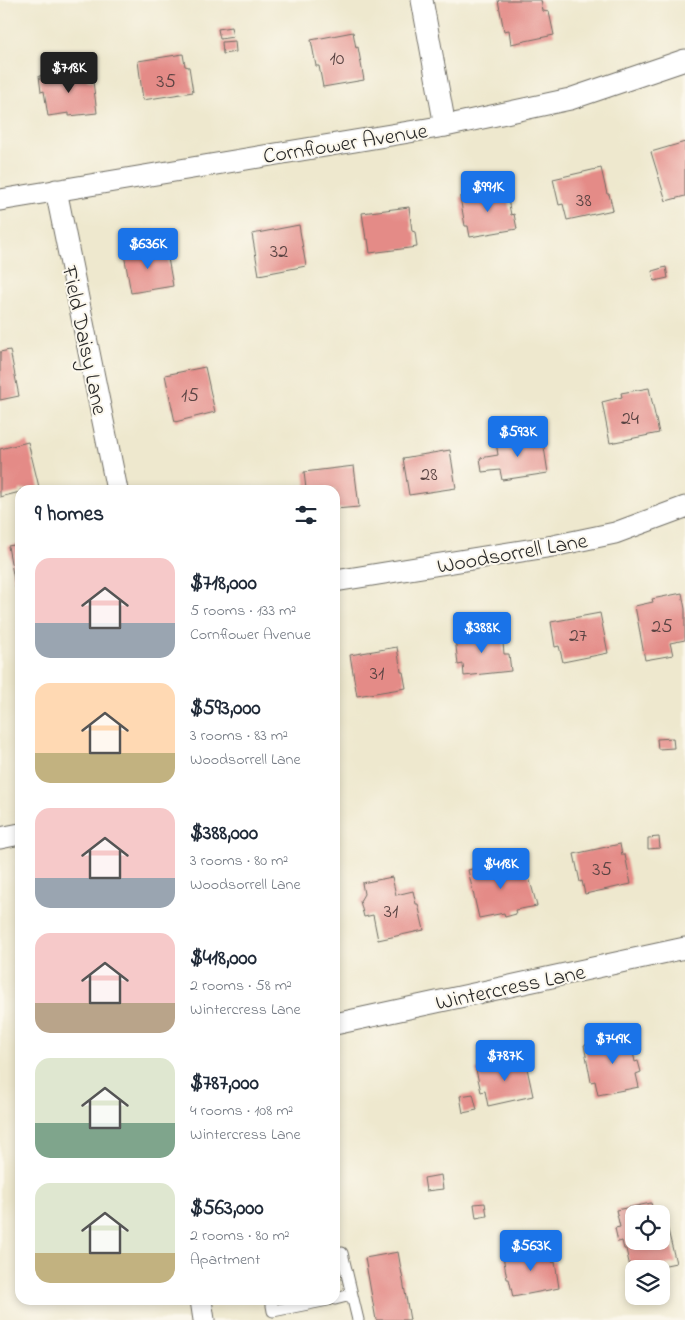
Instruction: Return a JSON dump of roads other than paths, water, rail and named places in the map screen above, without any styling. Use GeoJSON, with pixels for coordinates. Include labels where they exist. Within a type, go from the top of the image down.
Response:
{"type":"FeatureCollection","features":[{"type":"Feature","properties":{"kind":"street"},"geometry":{"type":"LineString","coordinates":[[422,0],[446,126]]}},
{"type":"Feature","properties":{"kind":"street","name":"Cornflower Avenue"},"geometry":{"type":"LineString","coordinates":[[0,200],[446,126],[570,99],[685,60]]}},
{"type":"Feature","properties":{"kind":"street","name":"Field Daisy Lane"},"geometry":{"type":"LineString","coordinates":[[56,190],[116,485]]}},
{"type":"Feature","properties":{"kind":"street","name":"Woodsorrell Lane"},"geometry":{"type":"LineString","coordinates":[[340,579],[554,546],[615,533],[685,507]]}},
{"type":"Feature","properties":{"kind":"street"},"geometry":{"type":"LineString","coordinates":[[0,838],[15,835]]}},
{"type":"Feature","properties":{"kind":"street","name":"Wintercress Lane"},"geometry":{"type":"LineString","coordinates":[[340,1023],[685,948]]}},
{"type":"Feature","properties":{"kind":"street"},"geometry":{"type":"LineString","coordinates":[[202,1305],[204,1320]]}},
{"type":"Feature","properties":{"kind":"lane"},"geometry":{"type":"LineString","coordinates":[[340,1254],[342,1253],[358,1320]]}},
{"type":"Feature","properties":{"kind":"lane"},"geometry":{"type":"LineString","coordinates":[[340,1298],[351,1295]]}},
{"type":"Feature","properties":{"kind":"lane"},"geometry":{"type":"LineString","coordinates":[[272,1305],[273,1311],[303,1305]]}}]}
